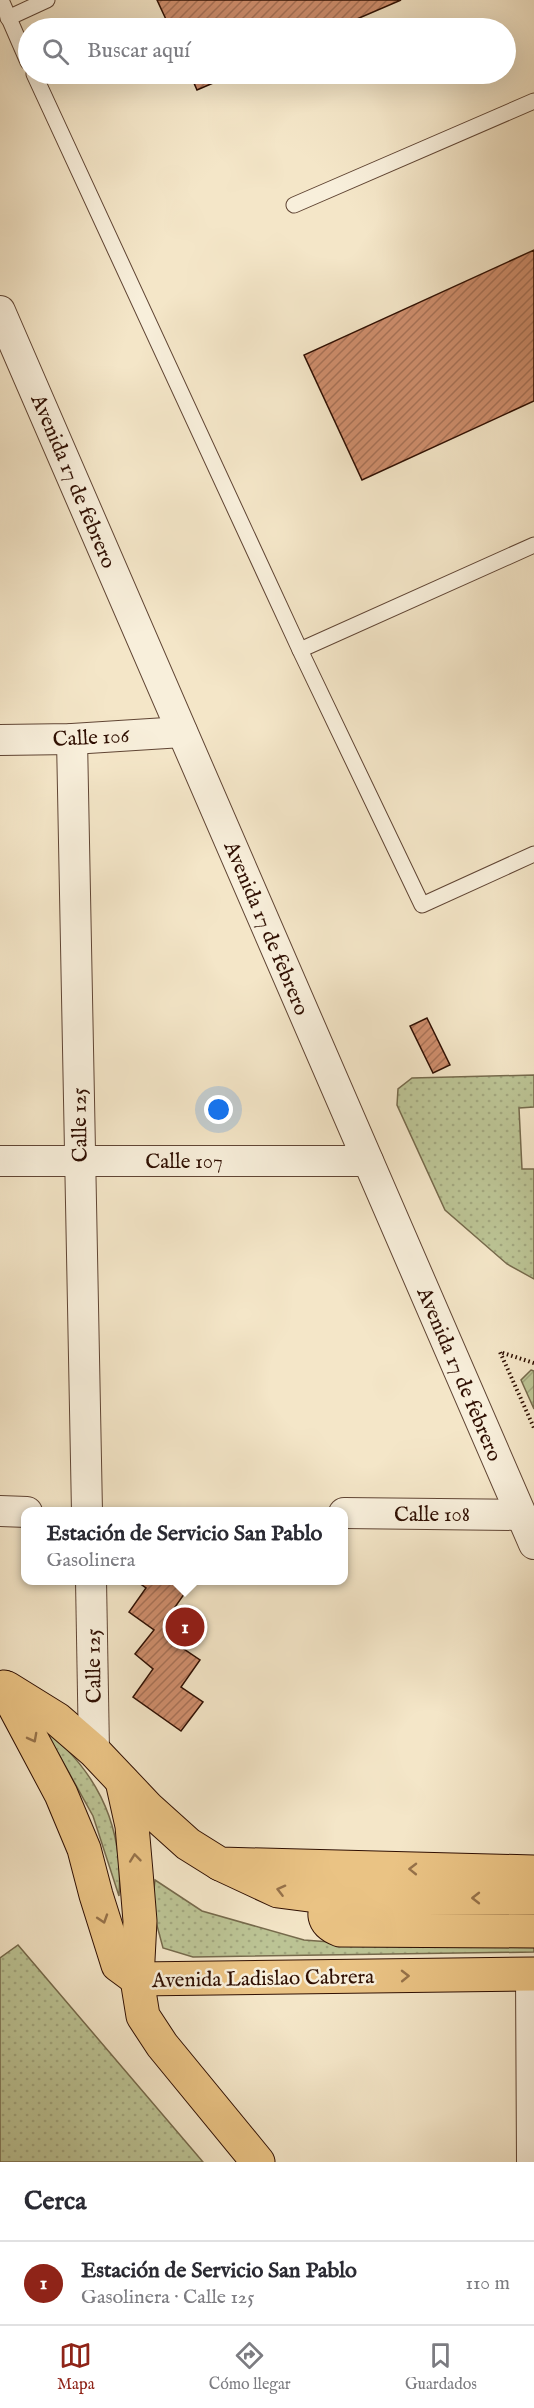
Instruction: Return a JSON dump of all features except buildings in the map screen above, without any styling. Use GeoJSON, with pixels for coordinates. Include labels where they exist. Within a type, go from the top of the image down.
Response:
{"type":"FeatureCollection","features":[{"type":"Feature","properties":{"kind":"main road","name":"Avenida Ladislao Cabrera"},"geometry":{"type":"LineString","coordinates":[[2,1684],[57,1719],[94,1751],[148,1808],[188,1844],[220,1864],[278,1891],[332,1898],[534,1898]]}},
{"type":"Feature","properties":{"kind":"main road","name":"Avenida Ladislao Cabrera"},"geometry":{"type":"LineString","coordinates":[[2,1684],[62,1794],[84,1849],[118,1965],[137,1979],[533,1974]]}},
{"type":"Feature","properties":{"kind":"main road"},"geometry":{"type":"LineString","coordinates":[[122,1781],[132,1826],[140,1921],[137,1979],[144,2016],[156,2035],[258,2162]]}},
{"type":"Feature","properties":{"kind":"main road"},"geometry":{"type":"LineString","coordinates":[[220,1864],[534,1872]]}},
{"type":"Feature","properties":{"kind":"main road"},"geometry":{"type":"LineString","coordinates":[[332,1898],[325,1906],[324,1917],[330,1926],[340,1930],[534,1931]]}},
{"type":"Feature","properties":{"kind":"street","name":"Avenida 17 de febrero"},"geometry":{"type":"LineString","coordinates":[[0,311],[534,1544]]}},
{"type":"Feature","properties":{"kind":"street","name":"Calle 106"},"geometry":{"type":"LineString","coordinates":[[0,740],[72,739],[182,732]]}},
{"type":"Feature","properties":{"kind":"street","name":"Calle 125"},"geometry":{"type":"LineString","coordinates":[[72,739],[87,1507]]}},
{"type":"Feature","properties":{"kind":"street","name":"Calle 107"},"geometry":{"type":"LineString","coordinates":[[0,1161],[368,1161]]}},
{"type":"Feature","properties":{"kind":"street"},"geometry":{"type":"LineString","coordinates":[[0,1511],[21,1512]]}},
{"type":"Feature","properties":{"kind":"street","name":"Calle 108"},"geometry":{"type":"LineString","coordinates":[[348,1514],[521,1515]]}},
{"type":"Feature","properties":{"kind":"street","name":"Calle 125"},"geometry":{"type":"LineString","coordinates":[[91,1585],[94,1751]]}},
{"type":"Feature","properties":{"kind":"street"},"geometry":{"type":"LineString","coordinates":[[532,2162],[533,1974]]}},
{"type":"Feature","properties":{"kind":"lane"},"geometry":{"type":"LineString","coordinates":[[2,0],[18,40]]}},
{"type":"Feature","properties":{"kind":"lane"},"geometry":{"type":"LineString","coordinates":[[8,18],[47,0]]}},
{"type":"Feature","properties":{"kind":"lane"},"geometry":{"type":"LineString","coordinates":[[39,84],[300,650],[422,905],[534,854]]}},
{"type":"Feature","properties":{"kind":"lane"},"geometry":{"type":"LineString","coordinates":[[294,205],[534,101]]}},
{"type":"Feature","properties":{"kind":"lane"},"geometry":{"type":"LineString","coordinates":[[300,650],[534,545]]}},
{"type":"Feature","properties":{"kind":"path"},"geometry":{"type":"LineString","coordinates":[[534,1363],[500,1352],[534,1428]]}},
{"type":"Feature","properties":{"kind":"green space"},"geometry":{"type":"Polygon","coordinates":[[[534,1075],[534,1107],[519,1108],[522,1169],[534,1169],[534,1279],[507,1264],[445,1210],[397,1105],[398,1089],[412,1078],[534,1075]]]}},
{"type":"Feature","properties":{"kind":"green space"},"geometry":{"type":"Polygon","coordinates":[[[531,1370],[534,1371],[534,1409],[521,1380],[531,1370]]]}},
{"type":"Feature","properties":{"kind":"green space"},"geometry":{"type":"Polygon","coordinates":[[[34,1721],[73,1756],[89,1776],[101,1797],[116,1843],[119,1896],[93,1816],[58,1753],[34,1721]]]}},
{"type":"Feature","properties":{"kind":"green space"},"geometry":{"type":"Polygon","coordinates":[[[155,1880],[202,1911],[304,1940],[357,1944],[534,1946],[534,1952],[193,1957],[163,1948],[152,1907],[155,1880]]]}},
{"type":"Feature","properties":{"kind":"green space"},"geometry":{"type":"Polygon","coordinates":[[[18,1945],[203,2162],[0,2162],[0,1958],[18,1945]]]}},
{"type":"Feature","properties":{"kind":"place","name":"Estación de Servicio San Pablo"},"geometry":{"type":"Point","coordinates":[185,1627]}}]}
